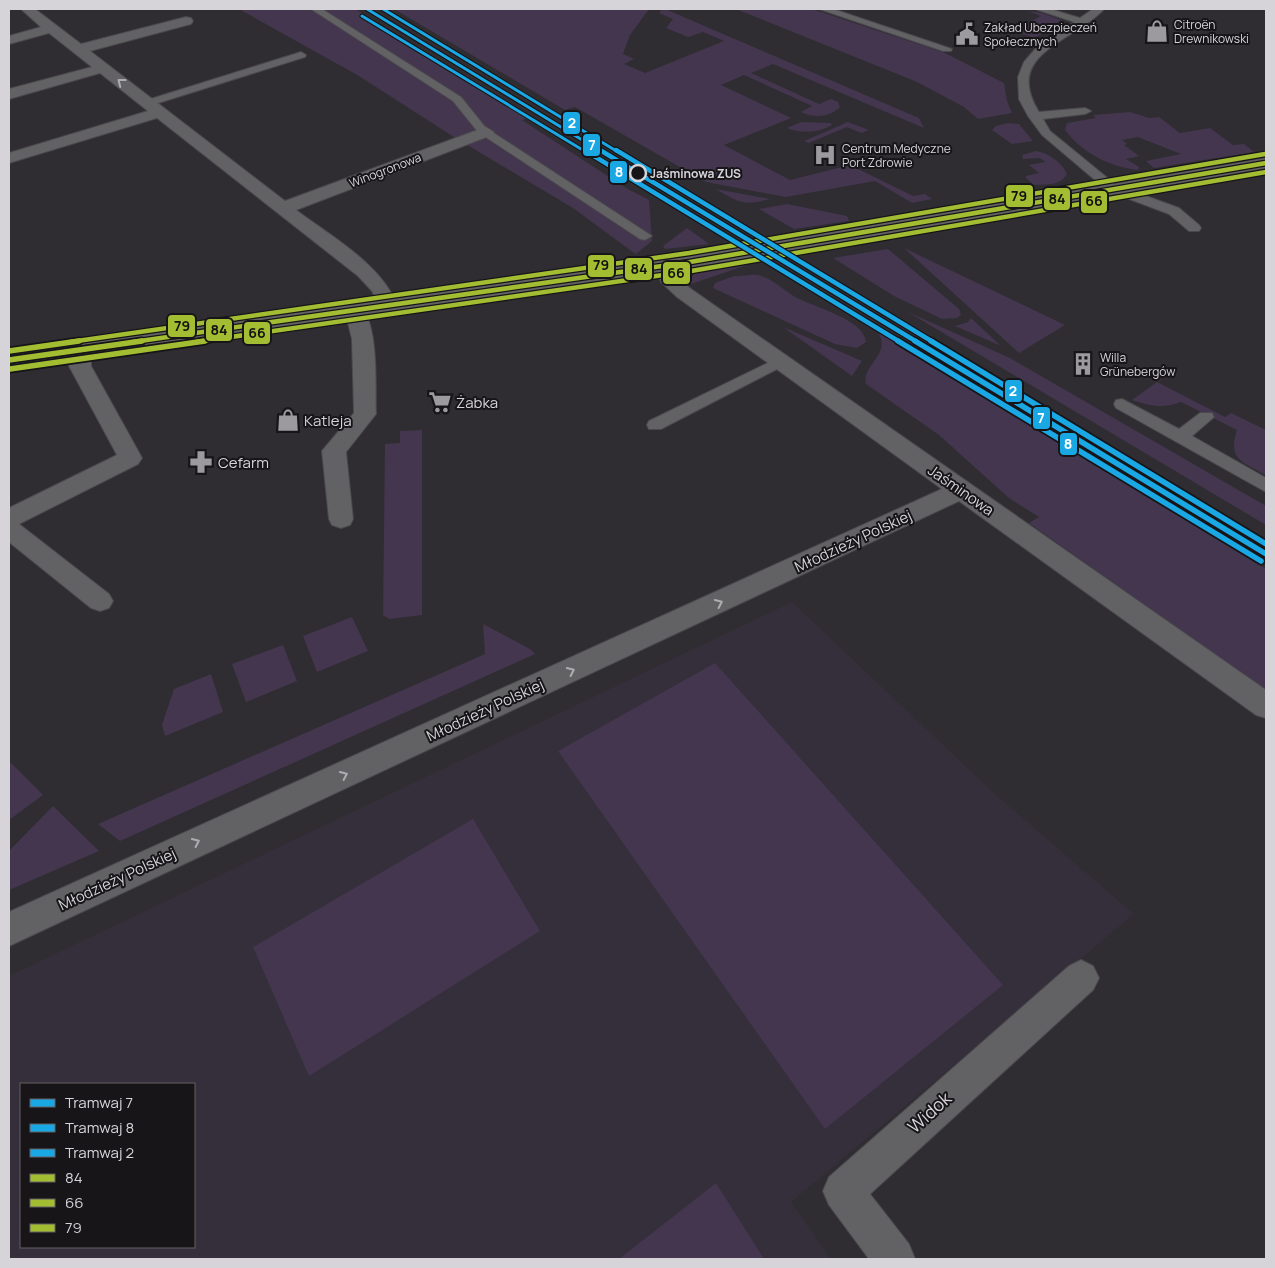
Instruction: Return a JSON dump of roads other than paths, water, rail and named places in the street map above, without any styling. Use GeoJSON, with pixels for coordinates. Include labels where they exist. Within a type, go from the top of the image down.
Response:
{"type":"FeatureCollection","features":[{"type":"Feature","properties":{"kind":"street"},"geometry":{"type":"LineString","coordinates":[[27,9],[376,281],[388,306]]}},
{"type":"Feature","properties":{"kind":"street"},"geometry":{"type":"LineString","coordinates":[[80,49],[186,21]]}},
{"type":"Feature","properties":{"kind":"street"},"geometry":{"type":"LineString","coordinates":[[9,40],[52,28]]}},
{"type":"Feature","properties":{"kind":"street"},"geometry":{"type":"LineString","coordinates":[[9,94],[103,68]]}},
{"type":"Feature","properties":{"kind":"street"},"geometry":{"type":"LineString","coordinates":[[9,158],[154,108]]}},
{"type":"Feature","properties":{"kind":"street","name":"Winogronowa"},"geometry":{"type":"LineString","coordinates":[[284,208],[486,132]]}},
{"type":"Feature","properties":{"kind":"street"},"geometry":{"type":"LineString","coordinates":[[9,360],[738,254],[1112,188],[1266,163]]}},
{"type":"Feature","properties":{"kind":"street","name":"Jaśminowa"},"geometry":{"type":"LineString","coordinates":[[666,265],[674,285],[1266,706]]}},
{"type":"Feature","properties":{"kind":"street"},"geometry":{"type":"LineString","coordinates":[[341,519],[334,451],[364,414],[362,339],[355,311]]}},
{"type":"Feature","properties":{"kind":"street"},"geometry":{"type":"LineString","coordinates":[[9,518],[130,458],[80,366],[80,350]]}},
{"type":"Feature","properties":{"kind":"street","name":"Młodzieży Polskiej"},"geometry":{"type":"LineString","coordinates":[[9,929],[961,490]]}},
{"type":"Feature","properties":{"kind":"street"},"geometry":{"type":"LineString","coordinates":[[9,529],[100,601]]}},
{"type":"Feature","properties":{"kind":"street","name":"Widok"},"geometry":{"type":"LineString","coordinates":[[894,1259],[842,1191],[1080,978]]}},
{"type":"Feature","properties":{"kind":"lane"},"geometry":{"type":"LineString","coordinates":[[316,9],[457,100],[478,127],[645,236]]}},
{"type":"Feature","properties":{"kind":"lane"},"geometry":{"type":"LineString","coordinates":[[824,9],[947,49]]}},
{"type":"Feature","properties":{"kind":"lane"},"geometry":{"type":"LineString","coordinates":[[1040,9],[1081,20]]}},
{"type":"Feature","properties":{"kind":"lane"},"geometry":{"type":"LineString","coordinates":[[1100,9],[1081,20],[1041,49],[1029,62],[1023,77],[1022,86],[1034,116],[1046,133],[1112,188],[1174,211],[1194,228]]}},
{"type":"Feature","properties":{"kind":"lane"},"geometry":{"type":"LineString","coordinates":[[154,108],[301,55]]}},
{"type":"Feature","properties":{"kind":"lane"},"geometry":{"type":"LineString","coordinates":[[1034,116],[1085,110]]}},
{"type":"Feature","properties":{"kind":"lane"},"geometry":{"type":"LineString","coordinates":[[655,425],[780,362]]}},
{"type":"Feature","properties":{"kind":"lane"},"geometry":{"type":"LineString","coordinates":[[1122,404],[1266,486]]}},
{"type":"Feature","properties":{"kind":"lane"},"geometry":{"type":"LineString","coordinates":[[1180,437],[1206,417]]}},
{"type":"Feature","properties":{"kind":"tram line","name":"7"},"geometry":{"type":"LineString","coordinates":[[367,9],[1266,554]]}},
{"type":"Feature","properties":{"kind":"tram line","name":"2"},"geometry":{"type":"LineString","coordinates":[[383,9],[1266,544]]}},
{"type":"Feature","properties":{"kind":"tram line","name":"8"},"geometry":{"type":"LineString","coordinates":[[362,16],[1261,561]]}},
{"type":"Feature","properties":{"kind":"place","name":"Citroën Drewnikowski"},"geometry":{"type":"Point","coordinates":[1157,31]}},
{"type":"Feature","properties":{"kind":"place","name":"Zakład Ubezpieczeń Społecznych"},"geometry":{"type":"Point","coordinates":[967,34]}},
{"type":"Feature","properties":{"kind":"place","name":"Centrum Medyczne Port Zdrowie"},"geometry":{"type":"Point","coordinates":[825,155]}},
{"type":"Feature","properties":{"kind":"place","name":"Jaśminowa ZUS"},"geometry":{"type":"Point","coordinates":[638,173]}},
{"type":"Feature","properties":{"kind":"place","name":"Willa Grünebergów"},"geometry":{"type":"Point","coordinates":[1083,364]}},
{"type":"Feature","properties":{"kind":"place","name":"Żabka"},"geometry":{"type":"Point","coordinates":[440,402]}},
{"type":"Feature","properties":{"kind":"place","name":"Katleja"},"geometry":{"type":"Point","coordinates":[288,420]}},
{"type":"Feature","properties":{"kind":"place","name":"Cefarm"},"geometry":{"type":"Point","coordinates":[201,462]}}]}
